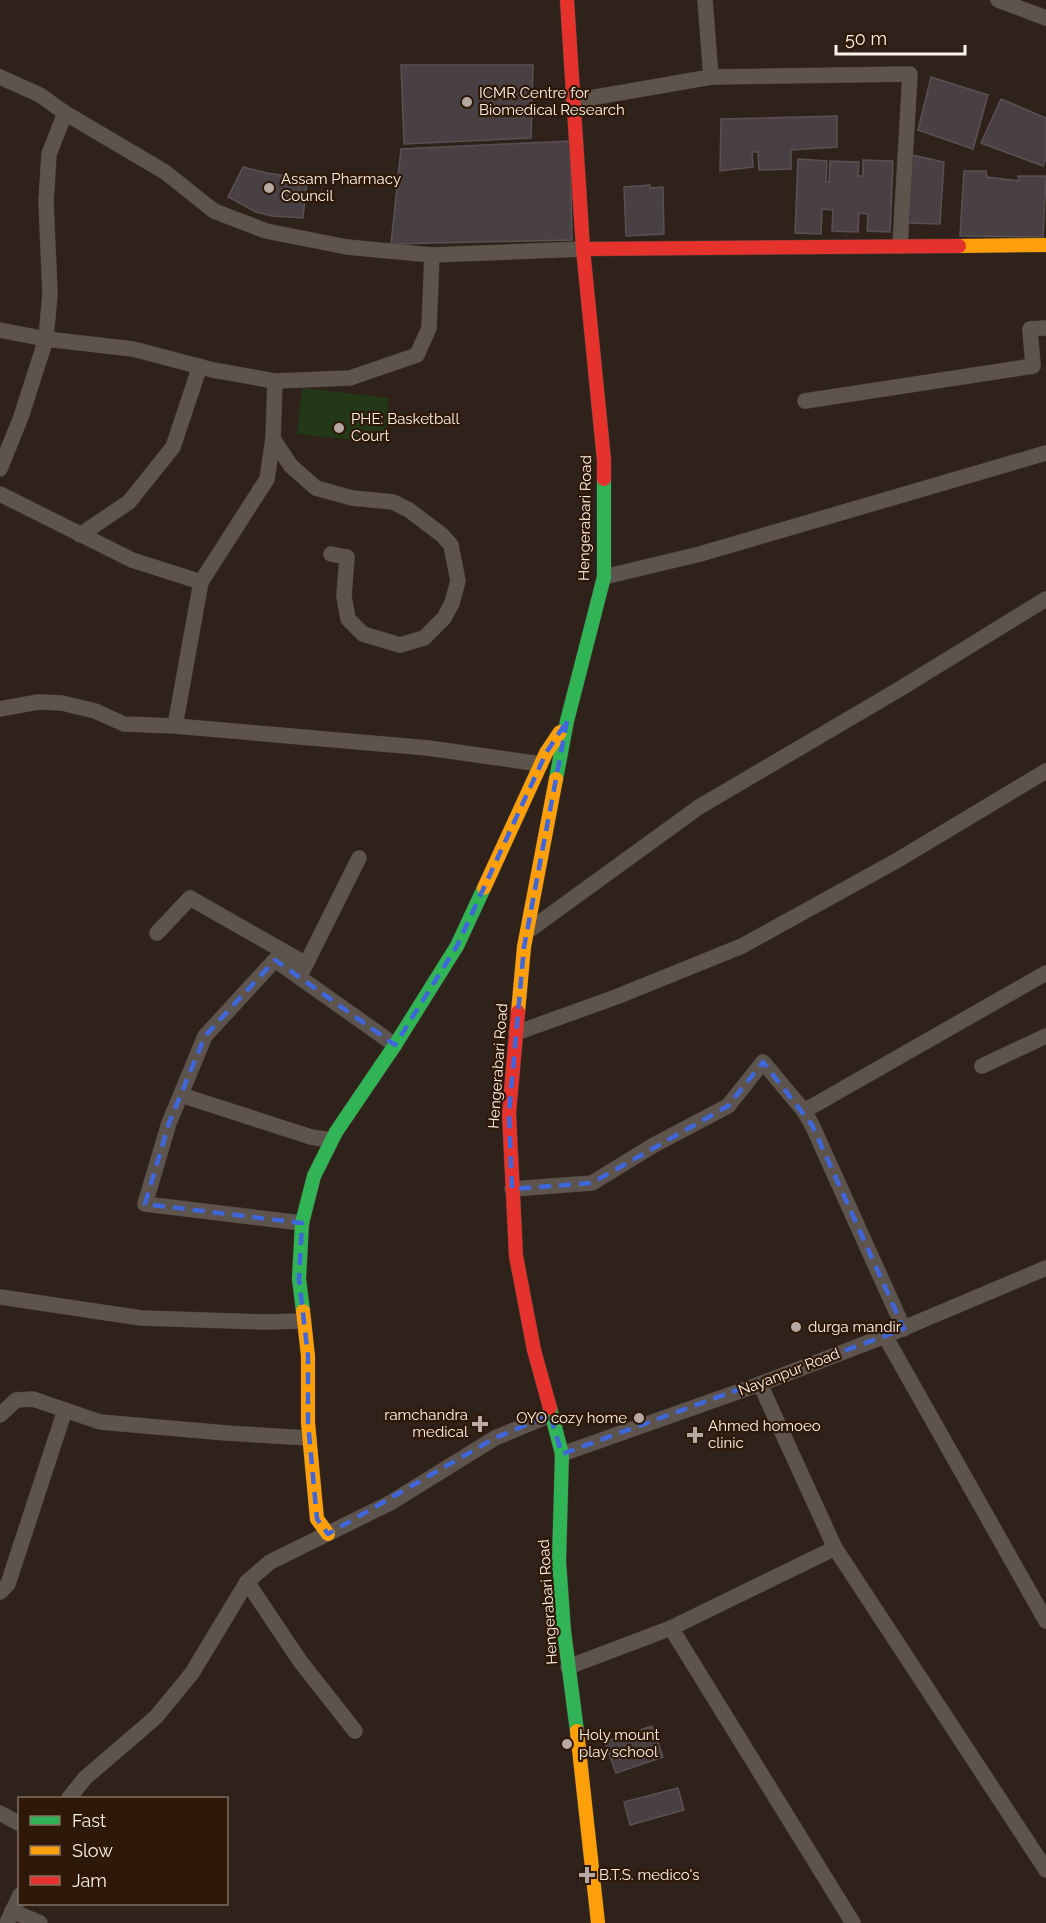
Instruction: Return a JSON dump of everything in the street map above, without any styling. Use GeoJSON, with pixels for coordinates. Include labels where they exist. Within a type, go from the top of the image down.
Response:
{"type":"FeatureCollection","features":[{"type":"Feature","properties":{"kind":"main road","name":"Hengerabari Road"},"geometry":{"type":"LineString","coordinates":[[567,0],[583,249],[604,460],[604,577],[567,721],[528,931],[509,1113],[516,1256],[534,1350],[562,1454],[559,1561],[564,1631],[598,1923]]}},
{"type":"Feature","properties":{"kind":"main road"},"geometry":{"type":"LineString","coordinates":[[583,249],[1046,245]]}},
{"type":"Feature","properties":{"kind":"main road"},"geometry":{"type":"LineString","coordinates":[[328,1534],[317,1519],[309,1438],[308,1356],[298,1279],[302,1223],[314,1176],[332,1140],[458,946],[541,764],[567,721]]}},
{"type":"Feature","properties":{"kind":"street"},"geometry":{"type":"LineString","coordinates":[[705,0],[711,77]]}},
{"type":"Feature","properties":{"kind":"street"},"geometry":{"type":"LineString","coordinates":[[998,0],[1046,18]]}},
{"type":"Feature","properties":{"kind":"street"},"geometry":{"type":"LineString","coordinates":[[573,101],[711,77],[910,74],[900,246]]}},
{"type":"Feature","properties":{"kind":"street"},"geometry":{"type":"LineString","coordinates":[[0,77],[40,95],[65,113],[165,172],[214,211],[266,231],[347,247],[432,255],[583,249]]}},
{"type":"Feature","properties":{"kind":"street"},"geometry":{"type":"LineString","coordinates":[[0,469],[21,417],[46,339],[50,293],[46,202],[49,154],[65,113]]}},
{"type":"Feature","properties":{"kind":"street"},"geometry":{"type":"LineString","coordinates":[[0,330],[46,339],[133,349],[200,366],[275,381],[350,378],[417,354],[429,328],[432,255]]}},
{"type":"Feature","properties":{"kind":"street"},"geometry":{"type":"LineString","coordinates":[[806,401],[1033,366],[1030,329],[1046,328]]}},
{"type":"Feature","properties":{"kind":"street"},"geometry":{"type":"LineString","coordinates":[[80,535],[129,502],[173,447],[200,366]]}},
{"type":"Feature","properties":{"kind":"street"},"geometry":{"type":"LineString","coordinates":[[175,726],[201,582],[267,479],[273,439],[275,381]]}},
{"type":"Feature","properties":{"kind":"street"},"geometry":{"type":"LineString","coordinates":[[273,439],[291,466],[315,488],[352,498],[393,502],[409,510],[442,535],[451,545],[458,582],[452,603],[444,618],[424,638],[400,645],[363,634],[348,619],[344,596],[347,557],[331,554]]}},
{"type":"Feature","properties":{"kind":"street"},"geometry":{"type":"LineString","coordinates":[[604,577],[700,554],[1046,453]]}},
{"type":"Feature","properties":{"kind":"street"},"geometry":{"type":"LineString","coordinates":[[0,494],[132,560],[201,582]]}},
{"type":"Feature","properties":{"kind":"street"},"geometry":{"type":"LineString","coordinates":[[528,931],[699,807],[898,690],[1046,599]]}},
{"type":"Feature","properties":{"kind":"street"},"geometry":{"type":"LineString","coordinates":[[0,709],[38,702],[62,703],[95,711],[124,724],[175,726],[428,748],[541,764]]}},
{"type":"Feature","properties":{"kind":"street"},"geometry":{"type":"LineString","coordinates":[[516,1034],[616,997],[742,946],[896,861],[1046,771]]}},
{"type":"Feature","properties":{"kind":"street"},"geometry":{"type":"LineString","coordinates":[[303,971],[359,858]]}},
{"type":"Feature","properties":{"kind":"street"},"geometry":{"type":"LineString","coordinates":[[157,933],[190,898],[303,971],[395,1046]]}},
{"type":"Feature","properties":{"kind":"street"},"geometry":{"type":"LineString","coordinates":[[302,1223],[145,1204],[169,1123],[205,1036],[275,960],[303,971]]}},
{"type":"Feature","properties":{"kind":"street"},"geometry":{"type":"LineString","coordinates":[[804,1111],[1046,973]]}},
{"type":"Feature","properties":{"kind":"street"},"geometry":{"type":"LineString","coordinates":[[982,1066],[1046,1036]]}},
{"type":"Feature","properties":{"kind":"street"},"geometry":{"type":"LineString","coordinates":[[512,1189],[592,1183],[654,1145],[728,1106],[763,1062],[804,1111],[904,1329]]}},
{"type":"Feature","properties":{"kind":"street"},"geometry":{"type":"LineString","coordinates":[[181,1095],[311,1137],[332,1140]]}},
{"type":"Feature","properties":{"kind":"street","name":"Nayanpur Road"},"geometry":{"type":"LineString","coordinates":[[562,1454],[760,1384],[904,1329],[1046,1268]]}},
{"type":"Feature","properties":{"kind":"street"},"geometry":{"type":"LineString","coordinates":[[0,1297],[141,1318],[304,1321]]}},
{"type":"Feature","properties":{"kind":"street"},"geometry":{"type":"LineString","coordinates":[[885,1336],[1046,1621]]}},
{"type":"Feature","properties":{"kind":"street"},"geometry":{"type":"LineString","coordinates":[[760,1384],[835,1548],[1046,1870]]}},
{"type":"Feature","properties":{"kind":"street"},"geometry":{"type":"LineString","coordinates":[[0,1415],[16,1400],[33,1399],[100,1422],[309,1438]]}},
{"type":"Feature","properties":{"kind":"street"},"geometry":{"type":"LineString","coordinates":[[0,1593],[8,1584],[65,1410]]}},
{"type":"Feature","properties":{"kind":"street"},"geometry":{"type":"LineString","coordinates":[[70,1797],[85,1778],[156,1717],[192,1673],[247,1582],[270,1562],[390,1503],[495,1438],[550,1415]]}},
{"type":"Feature","properties":{"kind":"street"},"geometry":{"type":"LineString","coordinates":[[568,1667],[671,1628],[835,1548]]}},
{"type":"Feature","properties":{"kind":"street"},"geometry":{"type":"LineString","coordinates":[[247,1582],[300,1661],[355,1731]]}},
{"type":"Feature","properties":{"kind":"street"},"geometry":{"type":"LineString","coordinates":[[671,1628],[852,1923]]}},
{"type":"Feature","properties":{"kind":"street"},"geometry":{"type":"LineString","coordinates":[[0,1813],[18,1823]]}},
{"type":"Feature","properties":{"kind":"street"},"geometry":{"type":"LineString","coordinates":[[18,1899],[9,1917],[40,1923]]}},
{"type":"Feature","properties":{"kind":"highlighted area"},"geometry":{"type":"Polygon","coordinates":[[[567,721],[524,947],[509,1113],[512,1189],[592,1183],[728,1106],[763,1062],[812,1125],[904,1329],[562,1454],[550,1415],[495,1438],[328,1534],[317,1519],[308,1423],[308,1356],[299,1279],[302,1223],[145,1204],[169,1123],[205,1036],[275,960],[395,1045],[457,946],[546,753],[567,721]]]}},
{"type":"Feature","properties":{"kind":"green space"},"geometry":{"type":"Polygon","coordinates":[[[302,388],[389,398],[384,443],[297,434],[302,388]]]}},
{"type":"Feature","properties":{"kind":"building","name":"ICMR Centre for Biomedical Research"},"geometry":{"type":"Polygon","coordinates":[[[401,65],[533,65],[531,138],[404,144],[401,65]]]}},
{"type":"Feature","properties":{"kind":"building"},"geometry":{"type":"Polygon","coordinates":[[[931,77],[988,95],[973,149],[918,130],[931,77]]]}},
{"type":"Feature","properties":{"kind":"building"},"geometry":{"type":"Polygon","coordinates":[[[1001,99],[1046,118],[1046,158],[1043,166],[981,143],[1001,99]]]}},
{"type":"Feature","properties":{"kind":"building"},"geometry":{"type":"Polygon","coordinates":[[[837,116],[837,147],[791,150],[791,169],[759,170],[758,152],[752,152],[753,167],[720,171],[721,119],[837,116]]]}},
{"type":"Feature","properties":{"kind":"building"},"geometry":{"type":"Polygon","coordinates":[[[570,141],[572,240],[391,244],[401,149],[570,141]]]}},
{"type":"Feature","properties":{"kind":"building"},"geometry":{"type":"Polygon","coordinates":[[[912,155],[944,162],[940,224],[908,223],[912,155]]]}},
{"type":"Feature","properties":{"kind":"building"},"geometry":{"type":"Polygon","coordinates":[[[798,159],[827,161],[826,182],[829,182],[830,161],[859,162],[858,176],[863,176],[863,160],[893,161],[890,232],[867,231],[868,214],[859,213],[858,232],[832,231],[833,210],[822,209],[821,234],[795,233],[798,159]]]}},
{"type":"Feature","properties":{"kind":"building","name":"Assam Pharmacy Council"},"geometry":{"type":"Polygon","coordinates":[[[243,167],[307,179],[303,218],[272,216],[256,212],[228,197],[243,167]]]}},
{"type":"Feature","properties":{"kind":"building"},"geometry":{"type":"Polygon","coordinates":[[[964,171],[986,171],[987,177],[1019,181],[1018,176],[1046,176],[1043,237],[960,236],[964,171]]]}},
{"type":"Feature","properties":{"kind":"building"},"geometry":{"type":"Polygon","coordinates":[[[650,185],[650,188],[663,187],[664,234],[626,236],[624,187],[650,185]]]}},
{"type":"Feature","properties":{"kind":"building"},"geometry":{"type":"Polygon","coordinates":[[[652,1726],[663,1757],[616,1773],[605,1742],[652,1726]]]}},
{"type":"Feature","properties":{"kind":"building"},"geometry":{"type":"Polygon","coordinates":[[[678,1788],[684,1810],[630,1825],[624,1802],[678,1788]]]}},
{"type":"Feature","properties":{"kind":"traffic: fast"},"geometry":{"type":"LineString","coordinates":[[556,779],[567,721],[604,577],[604,479]]}},
{"type":"Feature","properties":{"kind":"traffic: fast"},"geometry":{"type":"LineString","coordinates":[[303,1311],[299,1279],[302,1223],[314,1176],[336,1132],[395,1045],[457,946],[484,888]]}},
{"type":"Feature","properties":{"kind":"traffic: fast"},"geometry":{"type":"LineString","coordinates":[[550,1408],[562,1454],[559,1561],[564,1631],[577,1731]]}},
{"type":"Feature","properties":{"kind":"traffic: slow"},"geometry":{"type":"LineString","coordinates":[[959,246],[1046,245]]}},
{"type":"Feature","properties":{"kind":"traffic: slow"},"geometry":{"type":"LineString","coordinates":[[484,888],[546,753],[560,732]]}},
{"type":"Feature","properties":{"kind":"traffic: slow"},"geometry":{"type":"LineString","coordinates":[[518,1012],[524,947],[556,779]]}},
{"type":"Feature","properties":{"kind":"traffic: slow"},"geometry":{"type":"LineString","coordinates":[[303,1311],[308,1356],[308,1423],[317,1519],[328,1534]]}},
{"type":"Feature","properties":{"kind":"traffic: slow"},"geometry":{"type":"LineString","coordinates":[[577,1731],[598,1923]]}},
{"type":"Feature","properties":{"kind":"traffic: jam"},"geometry":{"type":"LineString","coordinates":[[567,0],[583,249],[604,479]]}},
{"type":"Feature","properties":{"kind":"traffic: jam"},"geometry":{"type":"LineString","coordinates":[[583,249],[959,246]]}},
{"type":"Feature","properties":{"kind":"traffic: jam"},"geometry":{"type":"LineString","coordinates":[[518,1012],[509,1113],[516,1256],[534,1350],[550,1408]]}},
{"type":"Feature","properties":{"kind":"place","name":"ICMR Centre for Biomedical Research"},"geometry":{"type":"Point","coordinates":[467,102]}},
{"type":"Feature","properties":{"kind":"place","name":"Assam Pharmacy Council"},"geometry":{"type":"Point","coordinates":[269,188]}},
{"type":"Feature","properties":{"kind":"place","name":"PHE: Basketball Court"},"geometry":{"type":"Point","coordinates":[339,428]}},
{"type":"Feature","properties":{"kind":"place","name":"durga mandir"},"geometry":{"type":"Point","coordinates":[796,1327]}},
{"type":"Feature","properties":{"kind":"place","name":"OYO cozy home"},"geometry":{"type":"Point","coordinates":[639,1418]}},
{"type":"Feature","properties":{"kind":"place","name":"ramchandra medical"},"geometry":{"type":"Point","coordinates":[480,1424]}},
{"type":"Feature","properties":{"kind":"place","name":"Ahmed homoeo clinic"},"geometry":{"type":"Point","coordinates":[695,1435]}},
{"type":"Feature","properties":{"kind":"place","name":"Holy mount play school"},"geometry":{"type":"Point","coordinates":[567,1744]}},
{"type":"Feature","properties":{"kind":"place","name":"B.T.S. medico's"},"geometry":{"type":"Point","coordinates":[587,1875]}}]}
